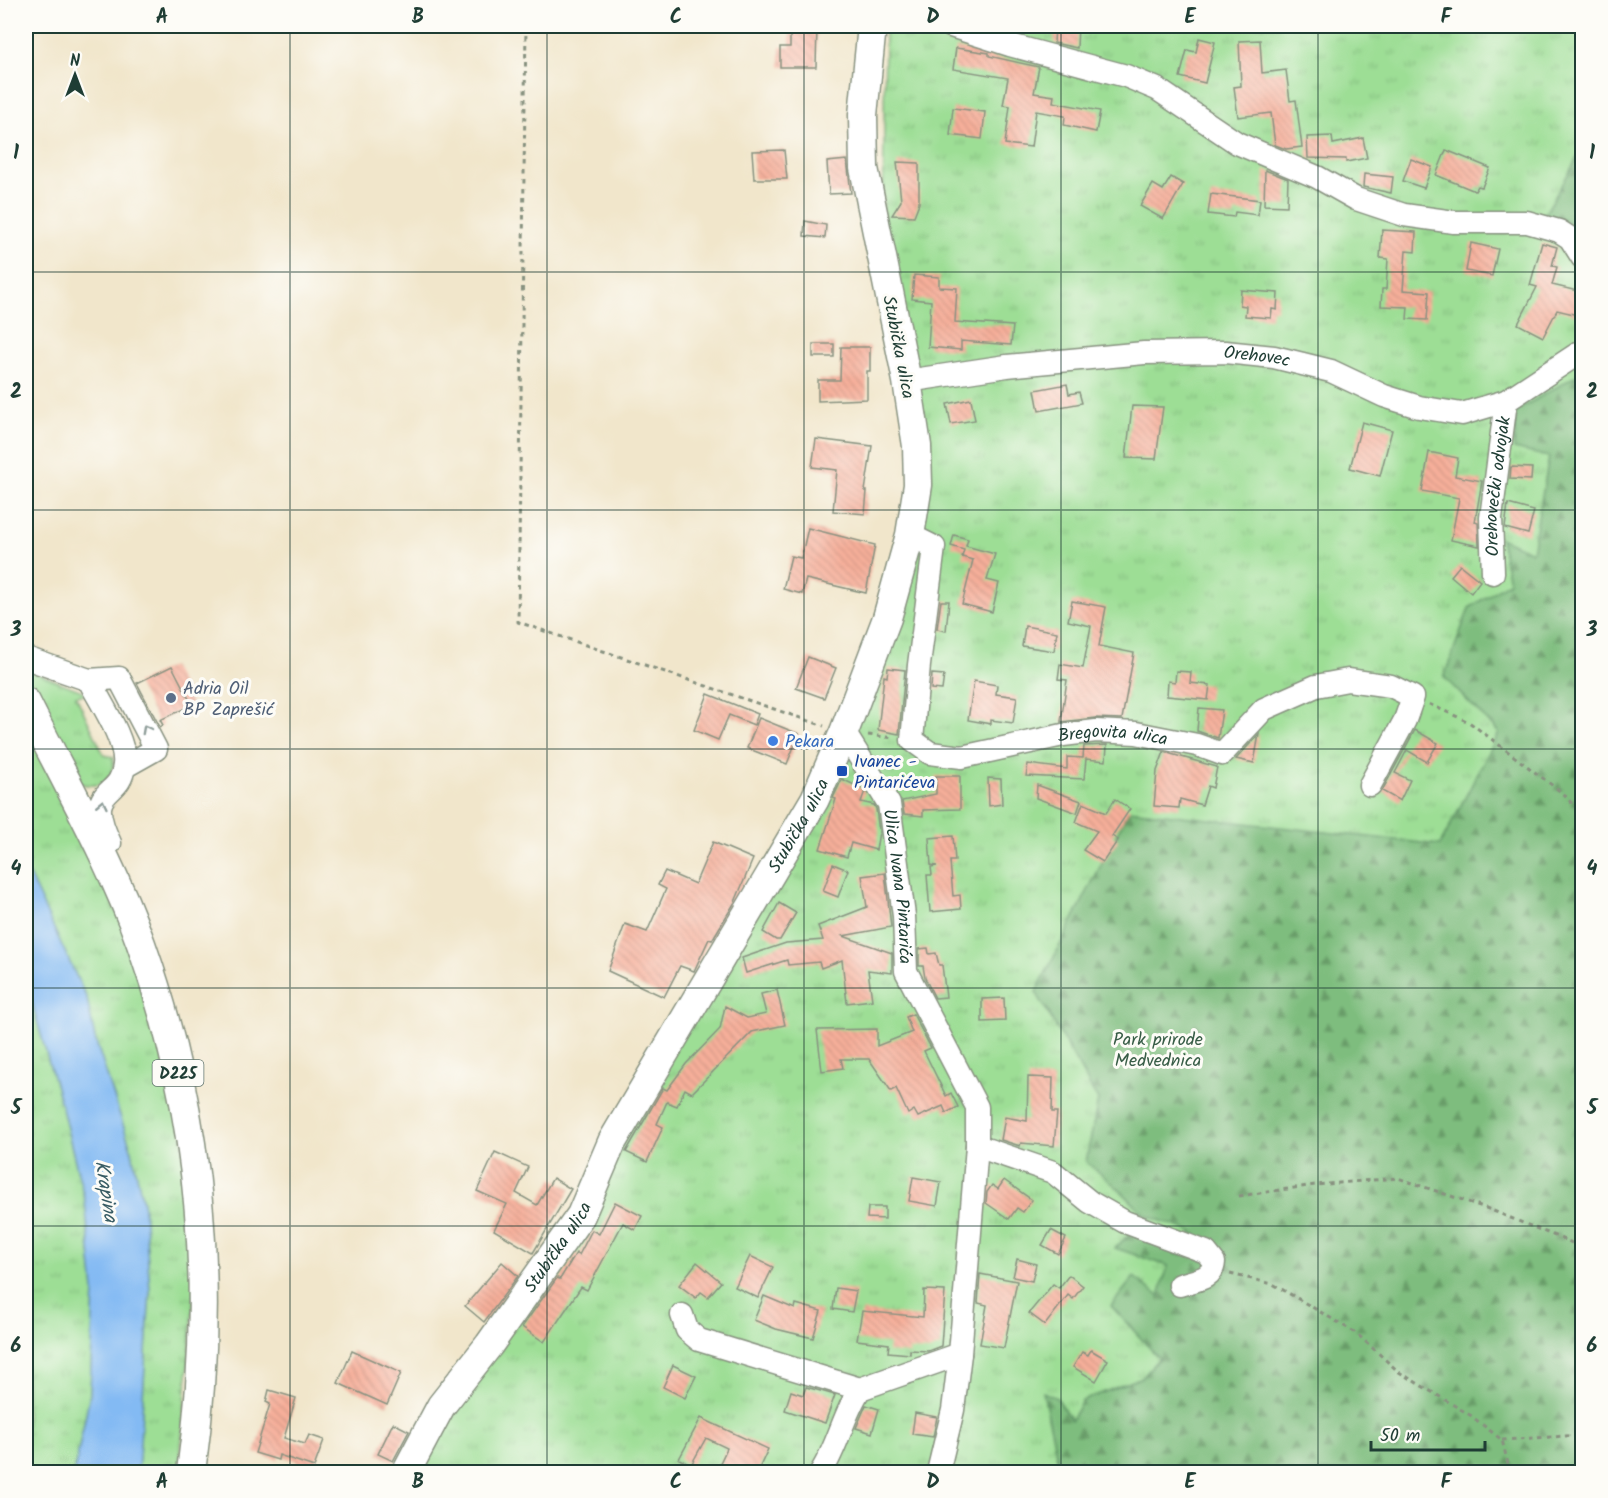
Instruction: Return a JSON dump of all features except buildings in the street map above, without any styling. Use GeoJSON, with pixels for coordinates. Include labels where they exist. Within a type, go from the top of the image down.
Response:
{"type":"FeatureCollection","features":[{"type":"Feature","properties":{"kind":"main road","name":"Stubička ulica"},"geometry":{"type":"LineString","coordinates":[[406,1473],[441,1406],[489,1346],[581,1215],[612,1142],[673,1044],[815,799],[844,732],[887,618],[910,535],[918,485],[917,446],[907,381],[864,168],[863,115],[872,26]]}},
{"type":"Feature","properties":{"kind":"main road","name":"D225"},"geometry":{"type":"LineString","coordinates":[[26,702],[123,899],[140,943],[165,1022],[181,1086],[197,1177],[205,1309],[199,1419],[191,1473]]}},
{"type":"Feature","properties":{"kind":"street"},"geometry":{"type":"LineString","coordinates":[[951,26],[1010,45],[1126,76],[1157,89],[1237,143],[1296,166],[1356,199],[1404,215],[1444,221],[1485,224],[1527,222],[1559,231],[1570,238],[1582,257]]}},
{"type":"Feature","properties":{"kind":"street","name":"Orehovec"},"geometry":{"type":"LineString","coordinates":[[907,381],[1007,366],[1144,353],[1225,352],[1274,357],[1330,371],[1384,396],[1419,407],[1462,414],[1506,401],[1582,351]]}},
{"type":"Feature","properties":{"kind":"street","name":"Orehovečki odvojak"},"geometry":{"type":"LineString","coordinates":[[1493,573],[1491,518],[1506,401]]}},
{"type":"Feature","properties":{"kind":"street"},"geometry":{"type":"LineString","coordinates":[[910,535],[934,547],[918,664],[912,740]]}},
{"type":"Feature","properties":{"kind":"street"},"geometry":{"type":"LineString","coordinates":[[26,658],[89,680],[119,678],[156,749],[124,766]]}},
{"type":"Feature","properties":{"kind":"street"},"geometry":{"type":"LineString","coordinates":[[89,680],[122,747],[124,766],[117,782],[103,796],[99,810],[102,826],[120,863],[123,899]]}},
{"type":"Feature","properties":{"kind":"street","name":"Bregovita ulica"},"geometry":{"type":"LineString","coordinates":[[912,740],[930,753],[962,757],[1063,735],[1096,731],[1126,732],[1197,745],[1222,754],[1264,709],[1316,687],[1348,680],[1368,682],[1391,687],[1413,697]]}},
{"type":"Feature","properties":{"kind":"street"},"geometry":{"type":"LineString","coordinates":[[1370,785],[1405,720],[1413,697]]}},
{"type":"Feature","properties":{"kind":"street","name":"Ulica Ivana Pintarića"},"geometry":{"type":"LineString","coordinates":[[844,732],[889,804],[904,916],[906,970],[977,1107],[977,1146],[960,1354],[953,1410],[938,1473]]}},
{"type":"Feature","properties":{"kind":"street"},"geometry":{"type":"LineString","coordinates":[[977,1146],[1053,1172],[1090,1202],[1125,1222],[1206,1251],[1214,1262],[1214,1270],[1207,1277],[1180,1285]]}},
{"type":"Feature","properties":{"kind":"street"},"geometry":{"type":"LineString","coordinates":[[682,1315],[687,1330],[699,1340],[860,1389],[960,1354]]}},
{"type":"Feature","properties":{"kind":"street"},"geometry":{"type":"LineString","coordinates":[[822,1473],[834,1452],[852,1401],[860,1389]]}},
{"type":"Feature","properties":{"kind":"path"},"geometry":{"type":"LineString","coordinates":[[526,26],[518,622],[844,732],[912,740]]}},
{"type":"Feature","properties":{"kind":"path"},"geometry":{"type":"LineString","coordinates":[[1413,697],[1469,722],[1565,795],[1582,816]]}},
{"type":"Feature","properties":{"kind":"path"},"geometry":{"type":"LineString","coordinates":[[1239,1196],[1315,1185],[1398,1178],[1486,1208],[1582,1246]]}},
{"type":"Feature","properties":{"kind":"path"},"geometry":{"type":"LineString","coordinates":[[1214,1270],[1273,1284],[1356,1333],[1399,1372],[1470,1415],[1502,1440],[1510,1473]]}},
{"type":"Feature","properties":{"kind":"path"},"geometry":{"type":"LineString","coordinates":[[1502,1440],[1582,1435]]}},
{"type":"Feature","properties":{"kind":"green space","name":"Park prirode Medvednica"},"geometry":{"type":"Polygon","coordinates":[[[885,26],[1582,26],[1582,1472],[419,1472],[480,1375],[801,823],[887,618],[916,475],[883,226],[885,26]]]}},
{"type":"Feature","properties":{"kind":"green space"},"geometry":{"type":"Polygon","coordinates":[[[1582,150],[1582,235],[1577,224],[1543,217],[1582,150]]]}},
{"type":"Feature","properties":{"kind":"green space"},"geometry":{"type":"Polygon","coordinates":[[[1582,372],[1582,1472],[1060,1472],[1043,1392],[1057,1398],[1071,1420],[1082,1401],[1142,1377],[1159,1358],[1111,1306],[1134,1277],[1159,1296],[1168,1266],[1115,1248],[1132,1232],[1177,1253],[1193,1232],[1145,1215],[1119,1189],[1086,1162],[1098,1100],[1036,992],[1129,810],[1440,845],[1499,733],[1444,677],[1469,608],[1509,582],[1500,538],[1532,552],[1549,457],[1514,449],[1516,411],[1582,372]]]}},
{"type":"Feature","properties":{"kind":"green space"},"geometry":{"type":"Polygon","coordinates":[[[26,669],[85,692],[86,694],[76,696],[104,755],[114,757],[111,772],[104,782],[93,785],[78,783],[26,679],[26,669]]]}},
{"type":"Feature","properties":{"kind":"green space"},"geometry":{"type":"Polygon","coordinates":[[[26,721],[90,849],[140,968],[182,1135],[195,1285],[179,1472],[138,1472],[150,1291],[144,1208],[132,1152],[95,1039],[87,999],[26,869],[26,721]]]}},
{"type":"Feature","properties":{"kind":"green space"},"geometry":{"type":"Polygon","coordinates":[[[26,982],[62,1108],[85,1201],[94,1290],[90,1394],[74,1472],[26,1472],[26,982]]]}},
{"type":"Feature","properties":{"kind":"water","name":"Krapina"},"geometry":{"type":"Polygon","coordinates":[[[26,869],[87,999],[95,1039],[132,1152],[144,1208],[150,1291],[138,1472],[74,1472],[90,1394],[94,1290],[85,1201],[62,1108],[26,982],[26,869]]]}},
{"type":"Feature","properties":{"kind":"place","name":"Adria Oil BP Zaprešić"},"geometry":{"type":"Point","coordinates":[171,698]}},
{"type":"Feature","properties":{"kind":"place","name":"Pekara"},"geometry":{"type":"Point","coordinates":[773,741]}},
{"type":"Feature","properties":{"kind":"place","name":"Ivanec - Pintarićeva"},"geometry":{"type":"Point","coordinates":[842,771]}}]}
